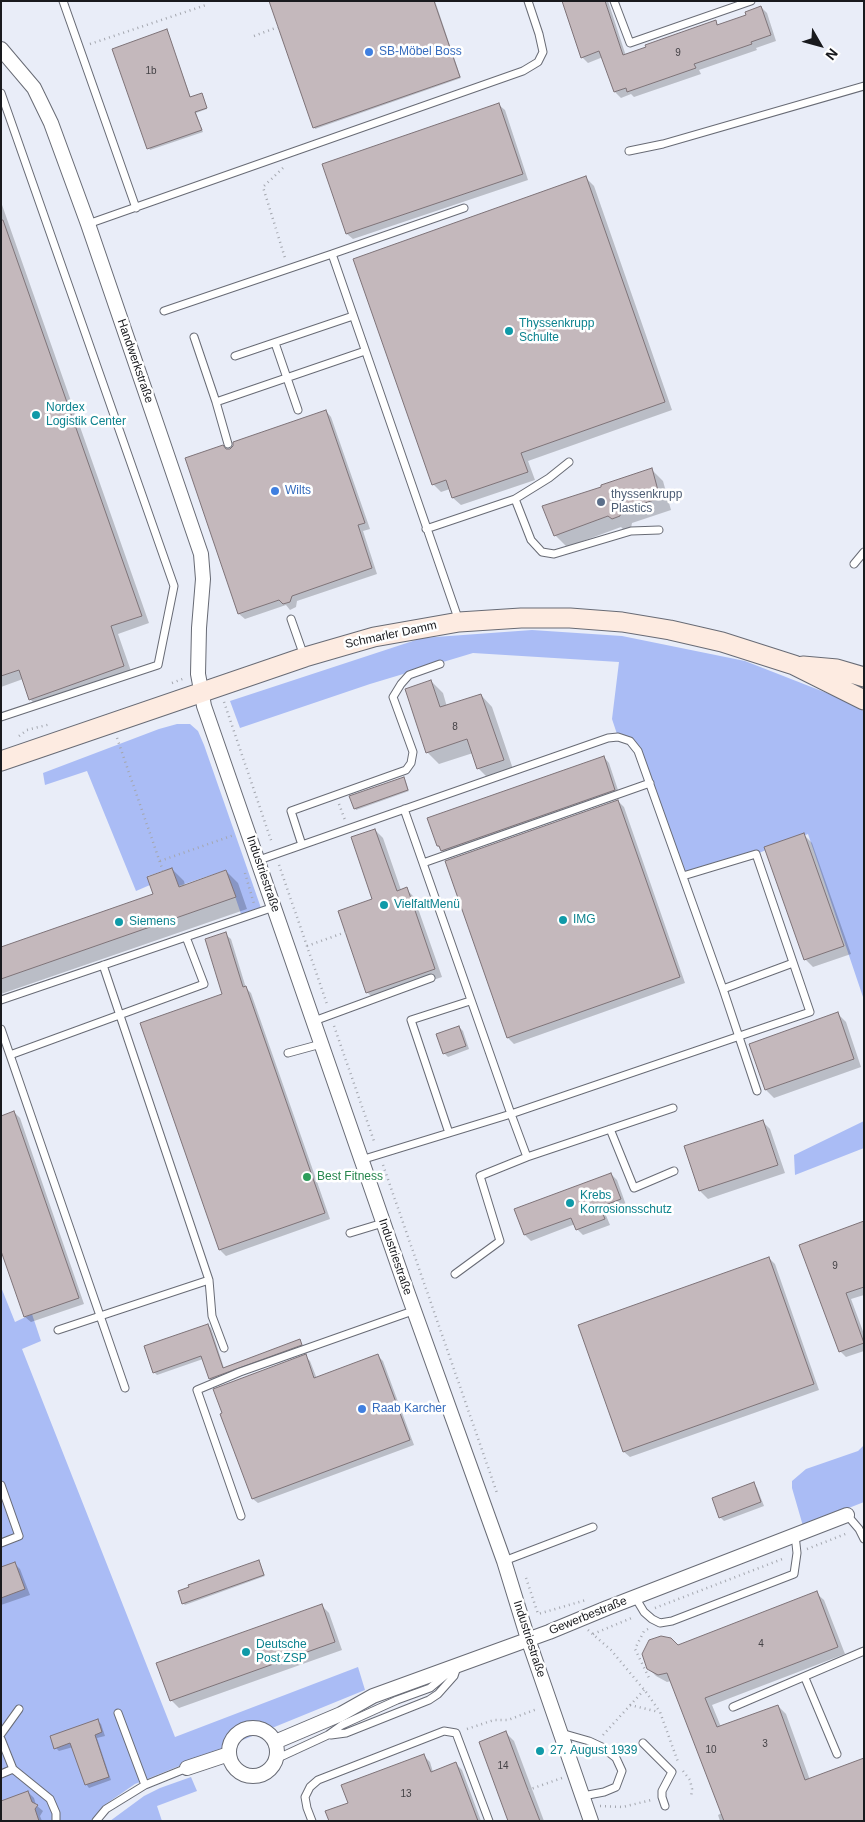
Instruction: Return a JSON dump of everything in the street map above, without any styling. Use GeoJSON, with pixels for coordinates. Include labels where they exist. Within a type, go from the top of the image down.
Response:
{"type":"FeatureCollection","features":[{"type":"Feature","properties":{"kind":"street","name":"Handwerkstraße"},"geometry":{"type":"LineString","coordinates":[[1,49],[34,88],[44,106],[88,224],[201,554],[203,579],[199,628],[198,674],[200,692]]}},
{"type":"Feature","properties":{"kind":"street","name":"Schmarler Damm"},"geometry":{"type":"LineString","coordinates":[[1,761],[305,657],[374,637],[459,622],[521,618],[570,618],[622,622],[670,630],[722,642],[794,665],[864,700]]}},
{"type":"Feature","properties":{"kind":"street","name":"Schmarler Damm"},"geometry":{"type":"LineString","coordinates":[[794,665],[838,669],[864,677]]}},
{"type":"Feature","properties":{"kind":"street","name":"Industriestraße"},"geometry":{"type":"LineString","coordinates":[[200,692],[383,1223],[504,1561],[528,1639],[591,1821]]}},
{"type":"Feature","properties":{"kind":"street","name":"Gewerbestraße"},"geometry":{"type":"LineString","coordinates":[[275,1742],[341,1714],[373,1696],[578,1620],[846,1515]]}},
{"type":"Feature","properties":{"kind":"street"},"geometry":{"type":"LineString","coordinates":[[245,1729],[260,1729],[267,1732],[275,1742],[278,1752],[268,1772],[254,1777],[240,1772],[234,1767],[229,1754],[230,1745],[233,1738],[245,1729]]}},
{"type":"Feature","properties":{"kind":"street"},"geometry":{"type":"LineString","coordinates":[[187,1768],[229,1754]]}},
{"type":"Feature","properties":{"kind":"lane"},"geometry":{"type":"LineString","coordinates":[[63,1],[136,208]]}},
{"type":"Feature","properties":{"kind":"lane"},"geometry":{"type":"LineString","coordinates":[[88,224],[523,71],[538,62],[543,52],[540,34],[528,1]]}},
{"type":"Feature","properties":{"kind":"lane"},"geometry":{"type":"LineString","coordinates":[[614,1],[630,43],[751,1]]}},
{"type":"Feature","properties":{"kind":"lane"},"geometry":{"type":"LineString","coordinates":[[629,151],[663,144],[864,86]]}},
{"type":"Feature","properties":{"kind":"lane"},"geometry":{"type":"LineString","coordinates":[[1,93],[174,586],[158,664],[1,717]]}},
{"type":"Feature","properties":{"kind":"lane"},"geometry":{"type":"LineString","coordinates":[[164,312],[464,208]]}},
{"type":"Feature","properties":{"kind":"lane"},"geometry":{"type":"LineString","coordinates":[[332,254],[459,622]]}},
{"type":"Feature","properties":{"kind":"lane"},"geometry":{"type":"LineString","coordinates":[[235,356],[353,316]]}},
{"type":"Feature","properties":{"kind":"lane"},"geometry":{"type":"LineString","coordinates":[[194,337],[228,444]]}},
{"type":"Feature","properties":{"kind":"lane"},"geometry":{"type":"LineString","coordinates":[[275,343],[298,410]]}},
{"type":"Feature","properties":{"kind":"lane"},"geometry":{"type":"LineString","coordinates":[[216,402],[365,351]]}},
{"type":"Feature","properties":{"kind":"lane"},"geometry":{"type":"LineString","coordinates":[[426,529],[514,498],[549,478],[569,462]]}},
{"type":"Feature","properties":{"kind":"lane"},"geometry":{"type":"LineString","coordinates":[[514,498],[531,540],[542,552],[554,554],[630,531],[659,530]]}},
{"type":"Feature","properties":{"kind":"lane"},"geometry":{"type":"LineString","coordinates":[[854,564],[864,552]]}},
{"type":"Feature","properties":{"kind":"lane"},"geometry":{"type":"LineString","coordinates":[[290,619],[305,657]]}},
{"type":"Feature","properties":{"kind":"lane"},"geometry":{"type":"LineString","coordinates":[[302,844],[290,811],[406,770],[411,762],[412,752],[393,697],[400,684],[409,675],[440,664]]}},
{"type":"Feature","properties":{"kind":"lane"},"geometry":{"type":"LineString","coordinates":[[259,860],[608,738],[618,736],[630,741],[638,751],[650,783],[757,1091]]}},
{"type":"Feature","properties":{"kind":"lane"},"geometry":{"type":"LineString","coordinates":[[423,863],[650,783]]}},
{"type":"Feature","properties":{"kind":"lane"},"geometry":{"type":"LineString","coordinates":[[404,809],[470,1000],[528,1158]]}},
{"type":"Feature","properties":{"kind":"lane"},"geometry":{"type":"LineString","coordinates":[[361,1160],[511,1114],[810,1012],[756,854],[683,876]]}},
{"type":"Feature","properties":{"kind":"lane"},"geometry":{"type":"LineString","coordinates":[[1,1000],[274,907]]}},
{"type":"Feature","properties":{"kind":"lane"},"geometry":{"type":"LineString","coordinates":[[10,1055],[204,984],[186,937]]}},
{"type":"Feature","properties":{"kind":"lane"},"geometry":{"type":"LineString","coordinates":[[723,989],[793,963]]}},
{"type":"Feature","properties":{"kind":"lane"},"geometry":{"type":"LineString","coordinates":[[103,965],[209,1280],[212,1316],[224,1348]]}},
{"type":"Feature","properties":{"kind":"lane"},"geometry":{"type":"LineString","coordinates":[[314,1021],[431,978]]}},
{"type":"Feature","properties":{"kind":"lane"},"geometry":{"type":"LineString","coordinates":[[449,1134],[411,1020],[470,1000]]}},
{"type":"Feature","properties":{"kind":"lane"},"geometry":{"type":"LineString","coordinates":[[1,1028],[125,1388]]}},
{"type":"Feature","properties":{"kind":"lane"},"geometry":{"type":"LineString","coordinates":[[288,1053],[321,1044]]}},
{"type":"Feature","properties":{"kind":"lane"},"geometry":{"type":"LineString","coordinates":[[456,1274],[500,1241],[480,1176],[673,1108]]}},
{"type":"Feature","properties":{"kind":"lane"},"geometry":{"type":"LineString","coordinates":[[610,1129],[634,1188],[674,1171]]}},
{"type":"Feature","properties":{"kind":"lane"},"geometry":{"type":"LineString","coordinates":[[350,1233],[383,1223]]}},
{"type":"Feature","properties":{"kind":"lane"},"geometry":{"type":"LineString","coordinates":[[58,1330],[209,1280]]}},
{"type":"Feature","properties":{"kind":"lane"},"geometry":{"type":"LineString","coordinates":[[241,1516],[197,1390],[240,1372],[407,1313]]}},
{"type":"Feature","properties":{"kind":"lane"},"geometry":{"type":"LineString","coordinates":[[1,1486],[19,1536],[1,1543]]}},
{"type":"Feature","properties":{"kind":"lane"},"geometry":{"type":"LineString","coordinates":[[846,1515],[859,1529],[864,1539]]}},
{"type":"Feature","properties":{"kind":"lane"},"geometry":{"type":"LineString","coordinates":[[504,1561],[593,1527]]}},
{"type":"Feature","properties":{"kind":"lane"},"geometry":{"type":"LineString","coordinates":[[635,1597],[644,1612],[652,1620],[660,1623],[672,1621],[794,1574],[795,1535]]}},
{"type":"Feature","properties":{"kind":"lane"},"geometry":{"type":"LineString","coordinates":[[733,1707],[864,1652]]}},
{"type":"Feature","properties":{"kind":"lane"},"geometry":{"type":"LineString","coordinates":[[328,1735],[346,1733],[429,1700],[438,1694],[454,1676],[458,1664]]}},
{"type":"Feature","properties":{"kind":"lane"},"geometry":{"type":"LineString","coordinates":[[276,1759],[328,1735],[342,1725],[397,1700],[430,1688],[458,1664]]}},
{"type":"Feature","properties":{"kind":"lane"},"geometry":{"type":"LineString","coordinates":[[805,1678],[837,1754]]}},
{"type":"Feature","properties":{"kind":"lane"},"geometry":{"type":"LineString","coordinates":[[1,1734],[19,1709]]}},
{"type":"Feature","properties":{"kind":"lane"},"geometry":{"type":"LineString","coordinates":[[118,1713],[145,1785]]}},
{"type":"Feature","properties":{"kind":"lane"},"geometry":{"type":"LineString","coordinates":[[312,1821],[305,1797],[310,1787],[318,1780],[444,1731],[456,1733],[489,1821]]}},
{"type":"Feature","properties":{"kind":"lane"},"geometry":{"type":"LineString","coordinates":[[561,1733],[596,1744],[616,1758],[622,1771],[616,1787],[584,1801]]}},
{"type":"Feature","properties":{"kind":"lane"},"geometry":{"type":"LineString","coordinates":[[1,1739],[13,1769],[50,1799],[56,1813],[56,1821]]}},
{"type":"Feature","properties":{"kind":"lane"},"geometry":{"type":"LineString","coordinates":[[643,1743],[672,1772],[662,1791],[665,1806]]}},
{"type":"Feature","properties":{"kind":"lane"},"geometry":{"type":"LineString","coordinates":[[96,1821],[106,1809],[145,1785],[187,1768]]}},
{"type":"Feature","properties":{"kind":"lane"},"geometry":{"type":"LineString","coordinates":[[1,1774],[13,1769]]}},
{"type":"Feature","properties":{"kind":"path"},"geometry":{"type":"LineString","coordinates":[[80,48],[206,5]]}},
{"type":"Feature","properties":{"kind":"path"},"geometry":{"type":"LineString","coordinates":[[254,36],[278,28]]}},
{"type":"Feature","properties":{"kind":"path"},"geometry":{"type":"LineString","coordinates":[[283,168],[262,187],[289,269]]}},
{"type":"Feature","properties":{"kind":"path"},"geometry":{"type":"LineString","coordinates":[[218,686],[488,1469]]}},
{"type":"Feature","properties":{"kind":"path"},"geometry":{"type":"LineString","coordinates":[[116,735],[163,871]]}},
{"type":"Feature","properties":{"kind":"path"},"geometry":{"type":"LineString","coordinates":[[336,794],[348,828]]}},
{"type":"Feature","properties":{"kind":"path"},"geometry":{"type":"LineString","coordinates":[[160,861],[248,830]]}},
{"type":"Feature","properties":{"kind":"path"},"geometry":{"type":"LineString","coordinates":[[307,946],[346,932]]}},
{"type":"Feature","properties":{"kind":"path"},"geometry":{"type":"LineString","coordinates":[[592,1634],[859,1529]]}},
{"type":"Feature","properties":{"kind":"path"},"geometry":{"type":"LineString","coordinates":[[578,1620],[611,1650],[660,1712],[680,1768],[690,1780],[691,1798]]}},
{"type":"Feature","properties":{"kind":"path"},"geometry":{"type":"LineString","coordinates":[[649,1678],[635,1649],[644,1631],[660,1623]]}},
{"type":"Feature","properties":{"kind":"path"},"geometry":{"type":"LineString","coordinates":[[596,1744],[644,1690]]}},
{"type":"Feature","properties":{"kind":"path"},"geometry":{"type":"LineString","coordinates":[[630,1704],[660,1712]]}},
{"type":"Feature","properties":{"kind":"path"},"geometry":{"type":"LineString","coordinates":[[456,1733],[494,1720],[508,1720],[523,1715]]}},
{"type":"Feature","properties":{"kind":"path"},"geometry":{"type":"LineString","coordinates":[[528,1790],[552,1781]]}},
{"type":"Feature","properties":{"kind":"path"},"geometry":{"type":"LineString","coordinates":[[584,1801],[623,1807],[662,1797]]}},
{"type":"Feature","properties":{"kind":"shaded area"},"geometry":{"type":"Polygon","coordinates":[[[532,630],[622,636],[745,661],[860,706],[864,713],[864,1000],[808,834],[756,854],[683,876],[638,751],[618,737],[612,719],[619,662],[473,653],[370,684],[240,728],[230,701],[422,638],[532,630]]]}},
{"type":"Feature","properties":{"kind":"shaded area"},"geometry":{"type":"Polygon","coordinates":[[[177,724],[190,724],[198,731],[261,908],[241,914],[226,870],[170,889],[177,883],[172,868],[148,876],[150,885],[136,891],[87,771],[45,785],[43,773],[177,724]]]}},
{"type":"Feature","properties":{"kind":"shaded area"},"geometry":{"type":"Polygon","coordinates":[[[864,1121],[864,1148],[795,1175],[794,1155],[864,1121]]]}},
{"type":"Feature","properties":{"kind":"shaded area"},"geometry":{"type":"Polygon","coordinates":[[[1,1287],[15,1322],[32,1314],[41,1341],[22,1349],[175,1737],[358,1667],[365,1690],[135,1784],[103,1806],[91,1821],[1,1821],[1,1287]]]}},
{"type":"Feature","properties":{"kind":"shaded area"},"geometry":{"type":"Polygon","coordinates":[[[864,1445],[864,1502],[803,1526],[792,1488],[792,1481],[806,1469],[858,1451],[864,1445]]]}},
{"type":"Feature","properties":{"kind":"shaded area"},"geometry":{"type":"Polygon","coordinates":[[[191,1777],[197,1791],[157,1806],[162,1821],[110,1821],[144,1796],[191,1777]]]}},
{"type":"Feature","properties":{"kind":"building","name":"SB-Möbel Boss"},"geometry":{"type":"Polygon","coordinates":[[[269,1],[434,1],[460,77],[313,128],[269,1]]]}},
{"type":"Feature","properties":{"kind":"building"},"geometry":{"type":"Polygon","coordinates":[[[562,1],[605,1],[623,55],[646,47],[645,45],[716,20],[717,25],[746,15],[745,12],[761,6],[771,35],[751,42],[752,44],[694,64],[696,68],[627,92],[626,88],[614,92],[599,51],[581,58],[562,1]]]}},
{"type":"Feature","properties":{"kind":"building"},"geometry":{"type":"Polygon","coordinates":[[[167,29],[190,97],[202,93],[207,108],[195,112],[202,130],[147,149],[112,49],[167,29]]]}},
{"type":"Feature","properties":{"kind":"building"},"geometry":{"type":"Polygon","coordinates":[[[499,103],[523,174],[346,234],[322,164],[499,103]]]}},
{"type":"Feature","properties":{"kind":"building","name":"Thyssenkrupp Schulte"},"geometry":{"type":"Polygon","coordinates":[[[586,176],[665,402],[521,453],[528,472],[452,498],[446,480],[432,485],[353,259],[586,176]]]}},
{"type":"Feature","properties":{"kind":"building","name":"Nordex Logistik Center"},"geometry":{"type":"Polygon","coordinates":[[[1,220],[3,220],[142,616],[111,626],[124,666],[29,700],[19,670],[1,676],[1,220]]]}},
{"type":"Feature","properties":{"kind":"building","name":"Wilts"},"geometry":{"type":"Polygon","coordinates":[[[326,410],[365,523],[358,525],[372,568],[292,596],[290,602],[283,604],[279,600],[238,614],[185,458],[223,445],[226,449],[230,449],[233,446],[233,442],[326,410]]]}},
{"type":"Feature","properties":{"kind":"building","name":"thyssenkrupp Plastics"},"geometry":{"type":"Polygon","coordinates":[[[652,468],[660,498],[621,511],[620,516],[612,519],[608,516],[554,536],[542,506],[652,468]]]}},
{"type":"Feature","properties":{"kind":"building"},"geometry":{"type":"Polygon","coordinates":[[[431,680],[440,707],[481,694],[504,760],[477,769],[467,739],[426,753],[405,689],[431,680]]]}},
{"type":"Feature","properties":{"kind":"building"},"geometry":{"type":"Polygon","coordinates":[[[604,756],[615,790],[441,851],[439,846],[437,846],[427,818],[604,756]]]}},
{"type":"Feature","properties":{"kind":"building"},"geometry":{"type":"Polygon","coordinates":[[[404,777],[408,790],[354,809],[349,796],[404,777]]]}},
{"type":"Feature","properties":{"kind":"building","name":"IMG"},"geometry":{"type":"Polygon","coordinates":[[[618,800],[680,977],[507,1038],[445,861],[618,800]]]}},
{"type":"Feature","properties":{"kind":"building","name":"VielfaltMenü"},"geometry":{"type":"Polygon","coordinates":[[[375,829],[397,891],[407,887],[435,969],[366,993],[338,911],[372,899],[351,837],[375,829]]]}},
{"type":"Feature","properties":{"kind":"building"},"geometry":{"type":"Polygon","coordinates":[[[804,833],[844,946],[804,960],[764,847],[804,833]]]}},
{"type":"Feature","properties":{"kind":"building","name":"Siemens"},"geometry":{"type":"Polygon","coordinates":[[[172,868],[179,887],[226,870],[236,897],[1,979],[1,947],[153,894],[147,877],[172,868]]]}},
{"type":"Feature","properties":{"kind":"building"},"geometry":{"type":"Polygon","coordinates":[[[226,932],[243,987],[246,986],[325,1213],[219,1250],[140,1023],[222,994],[205,939],[226,932]]]}},
{"type":"Feature","properties":{"kind":"building"},"geometry":{"type":"Polygon","coordinates":[[[838,1012],[854,1059],[765,1090],[749,1044],[838,1012]]]}},
{"type":"Feature","properties":{"kind":"building"},"geometry":{"type":"Polygon","coordinates":[[[459,1026],[466,1046],[443,1054],[436,1034],[459,1026]]]}},
{"type":"Feature","properties":{"kind":"building"},"geometry":{"type":"Polygon","coordinates":[[[14,1111],[79,1298],[24,1317],[1,1251],[1,1116],[14,1111]]]}},
{"type":"Feature","properties":{"kind":"building"},"geometry":{"type":"Polygon","coordinates":[[[763,1120],[778,1165],[699,1191],[684,1146],[763,1120]]]}},
{"type":"Feature","properties":{"kind":"building","name":"Krebs Korrosionsschutz"},"geometry":{"type":"Polygon","coordinates":[[[611,1173],[621,1199],[600,1207],[605,1219],[576,1230],[571,1218],[524,1235],[514,1209],[611,1173]]]}},
{"type":"Feature","properties":{"kind":"building"},"geometry":{"type":"Polygon","coordinates":[[[864,1221],[864,1287],[846,1293],[864,1343],[839,1352],[799,1245],[864,1221]]]}},
{"type":"Feature","properties":{"kind":"building"},"geometry":{"type":"Polygon","coordinates":[[[769,1257],[814,1384],[623,1452],[578,1325],[769,1257]]]}},
{"type":"Feature","properties":{"kind":"building"},"geometry":{"type":"Polygon","coordinates":[[[208,1324],[223,1368],[300,1339],[302,1345],[209,1379],[201,1356],[153,1373],[144,1346],[208,1324]]]}},
{"type":"Feature","properties":{"kind":"building"},"geometry":{"type":"Polygon","coordinates":[[[306,1354],[314,1378],[378,1354],[410,1440],[252,1499],[220,1414],[222,1413],[213,1389],[306,1354]]]}},
{"type":"Feature","properties":{"kind":"building"},"geometry":{"type":"Polygon","coordinates":[[[754,1482],[761,1502],[719,1518],[712,1498],[754,1482]]]}},
{"type":"Feature","properties":{"kind":"building"},"geometry":{"type":"Polygon","coordinates":[[[259,1560],[264,1575],[182,1604],[178,1591],[189,1587],[188,1585],[259,1560]]]}},
{"type":"Feature","properties":{"kind":"building"},"geometry":{"type":"Polygon","coordinates":[[[15,1562],[25,1589],[1,1598],[1,1567],[15,1562]]]}},
{"type":"Feature","properties":{"kind":"building"},"geometry":{"type":"Polygon","coordinates":[[[817,1591],[838,1647],[705,1698],[717,1727],[778,1705],[805,1780],[864,1758],[864,1821],[724,1821],[667,1673],[658,1675],[647,1669],[642,1654],[649,1640],[661,1636],[671,1638],[678,1645],[817,1591]]]}},
{"type":"Feature","properties":{"kind":"building","name":"Deutsche Post ZSP"},"geometry":{"type":"Polygon","coordinates":[[[322,1604],[335,1642],[170,1701],[156,1663],[322,1604]]]}},
{"type":"Feature","properties":{"kind":"building"},"geometry":{"type":"Polygon","coordinates":[[[98,1719],[102,1732],[95,1735],[109,1777],[85,1785],[70,1743],[54,1749],[50,1736],[98,1719]]]}},
{"type":"Feature","properties":{"kind":"building"},"geometry":{"type":"Polygon","coordinates":[[[506,1731],[540,1821],[508,1821],[479,1742],[506,1731]]]}},
{"type":"Feature","properties":{"kind":"building"},"geometry":{"type":"Polygon","coordinates":[[[424,1754],[431,1772],[456,1762],[478,1821],[329,1821],[325,1811],[348,1803],[341,1785],[424,1754]]]}},
{"type":"Feature","properties":{"kind":"building"},"geometry":{"type":"Polygon","coordinates":[[[28,1791],[32,1802],[38,1805],[35,1809],[39,1821],[1,1821],[1,1801],[28,1791]]]}},
{"type":"Feature","properties":{"kind":"place","name":"SB-Möbel Boss"},"geometry":{"type":"Point","coordinates":[369,52]}},
{"type":"Feature","properties":{"kind":"place","name":"Thyssenkrupp Schulte"},"geometry":{"type":"Point","coordinates":[509,331]}},
{"type":"Feature","properties":{"kind":"place","name":"Nordex Logistik Center"},"geometry":{"type":"Point","coordinates":[36,415]}},
{"type":"Feature","properties":{"kind":"place","name":"Wilts"},"geometry":{"type":"Point","coordinates":[275,491]}},
{"type":"Feature","properties":{"kind":"place","name":"thyssenkrupp Plastics"},"geometry":{"type":"Point","coordinates":[601,502]}},
{"type":"Feature","properties":{"kind":"place","name":"VielfaltMenü"},"geometry":{"type":"Point","coordinates":[384,905]}},
{"type":"Feature","properties":{"kind":"place","name":"IMG"},"geometry":{"type":"Point","coordinates":[563,920]}},
{"type":"Feature","properties":{"kind":"place","name":"Siemens"},"geometry":{"type":"Point","coordinates":[119,922]}},
{"type":"Feature","properties":{"kind":"place","name":"Best Fitness"},"geometry":{"type":"Point","coordinates":[307,1177]}},
{"type":"Feature","properties":{"kind":"place","name":"Krebs Korrosionsschutz"},"geometry":{"type":"Point","coordinates":[570,1203]}},
{"type":"Feature","properties":{"kind":"place","name":"Raab Karcher"},"geometry":{"type":"Point","coordinates":[362,1409]}},
{"type":"Feature","properties":{"kind":"place","name":"Deutsche Post ZSP"},"geometry":{"type":"Point","coordinates":[246,1652]}},
{"type":"Feature","properties":{"kind":"place","name":"27. August 1939"},"geometry":{"type":"Point","coordinates":[540,1751]}}]}
